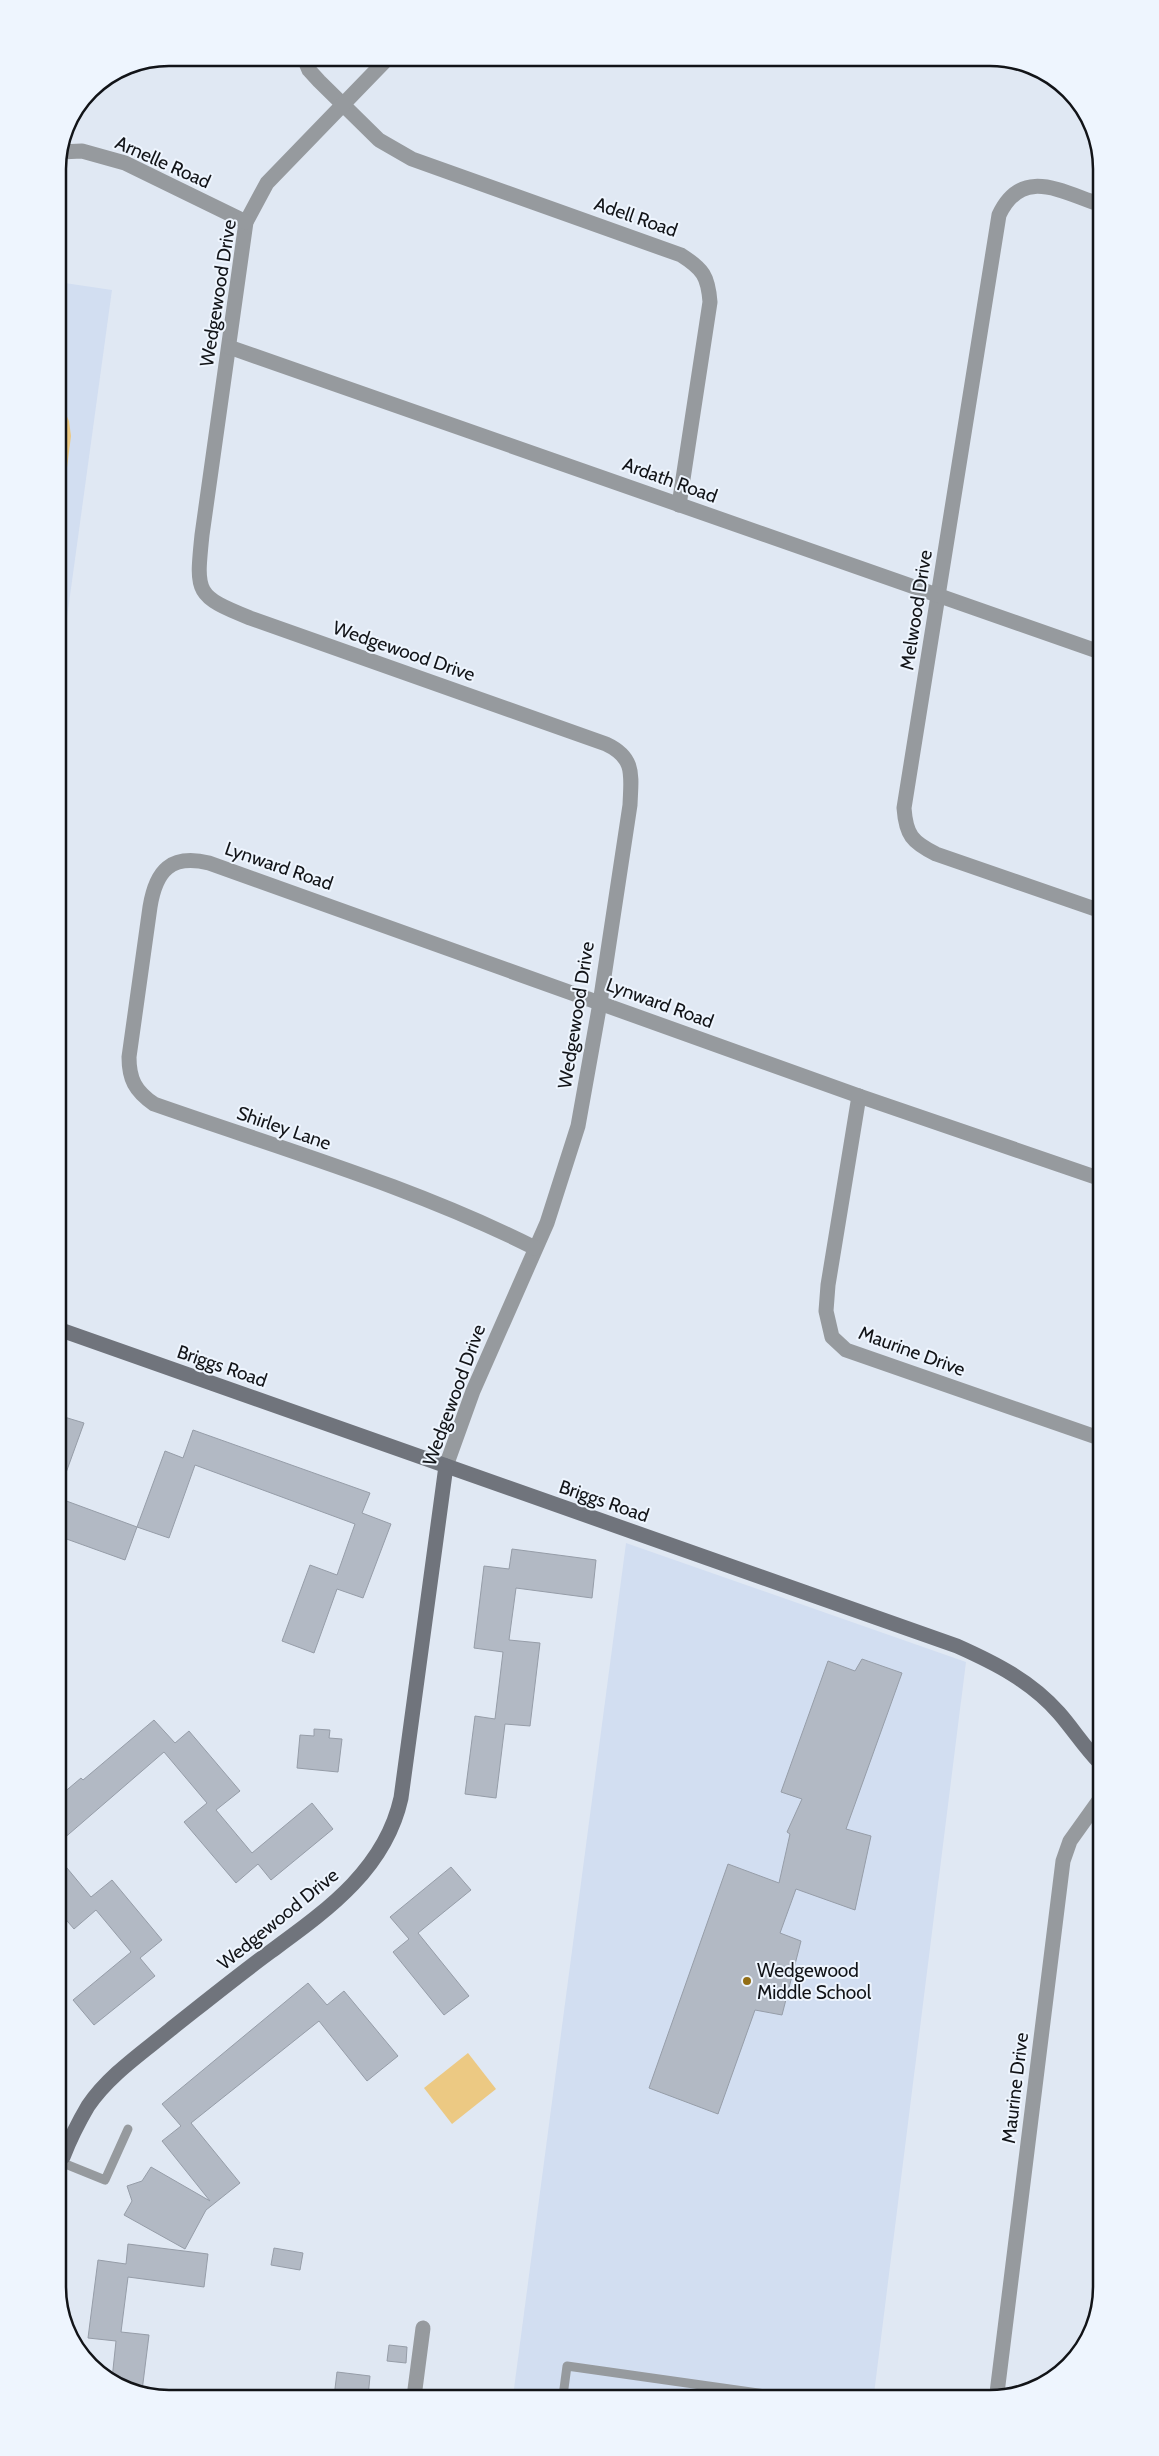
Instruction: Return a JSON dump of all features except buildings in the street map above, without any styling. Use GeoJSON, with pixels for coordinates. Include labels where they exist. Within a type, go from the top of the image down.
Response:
{"type":"FeatureCollection","features":[{"type":"Feature","properties":{"kind":"street","name":"Adell Road"},"geometry":{"type":"LineString","coordinates":[[307,66],[309,70],[379,140],[412,159],[681,255],[698,265],[708,282],[710,302],[679,505]]}},
{"type":"Feature","properties":{"kind":"street","name":"Wedgewood Drive"},"geometry":{"type":"LineString","coordinates":[[66,2150],[89,2105],[122,2068],[261,1959],[322,1914],[359,1879],[382,1845],[398,1811],[446,1466],[473,1391],[547,1223],[578,1126],[600,1003],[630,805],[632,773],[627,760],[618,750],[606,744],[250,618],[209,599],[201,588],[198,576],[246,222],[267,183],[380,66]]}},
{"type":"Feature","properties":{"kind":"street","name":"Arnelle Road"},"geometry":{"type":"LineString","coordinates":[[68,152],[82,151],[125,163],[246,222]]}},
{"type":"Feature","properties":{"kind":"street","name":"Melwood Drive"},"geometry":{"type":"LineString","coordinates":[[1093,202],[1054,188],[1033,185],[1013,194],[1004,205],[996,226],[904,808],[906,828],[918,845],[936,854],[1093,908]]}},
{"type":"Feature","properties":{"kind":"street","name":"Ardath Road"},"geometry":{"type":"LineString","coordinates":[[229,347],[1093,650]]}},
{"type":"Feature","properties":{"kind":"street","name":"Lynward Road"},"geometry":{"type":"LineString","coordinates":[[142,969],[153,891],[159,877],[175,863],[197,860],[417,936],[859,1096],[1093,1176]]}},
{"type":"Feature","properties":{"kind":"street","name":"Shirley Lane"},"geometry":{"type":"LineString","coordinates":[[142,969],[129,1057],[129,1074],[132,1083],[145,1098],[154,1104],[460,1212],[536,1248]]}},
{"type":"Feature","properties":{"kind":"street","name":"Maurine Drive"},"geometry":{"type":"LineString","coordinates":[[859,1096],[828,1286],[826,1311],[832,1336],[846,1350],[1093,1436]]}},
{"type":"Feature","properties":{"kind":"street","name":"Briggs Road"},"geometry":{"type":"LineString","coordinates":[[66,1332],[980,1656],[1037,1691],[1058,1712],[1093,1754]]}},
{"type":"Feature","properties":{"kind":"street","name":"Maurine Drive"},"geometry":{"type":"LineString","coordinates":[[997,2389],[1064,1861],[1070,1841],[1093,1809]]}},
{"type":"Feature","properties":{"kind":"street"},"geometry":{"type":"LineString","coordinates":[[415,2390],[423,2328]]}},
{"type":"Feature","properties":{"kind":"lane"},"geometry":{"type":"LineString","coordinates":[[66,2164],[105,2180],[128,2129]]}},
{"type":"Feature","properties":{"kind":"lane"},"geometry":{"type":"LineString","coordinates":[[563,2390],[567,2366],[737,2390]]}},
{"type":"Feature","properties":{"kind":"shaded area"},"geometry":{"type":"Polygon","coordinates":[[[66,283],[112,290],[66,625],[66,283]]]}},
{"type":"Feature","properties":{"kind":"shaded area"},"geometry":{"type":"Polygon","coordinates":[[[66,414],[71,436],[66,475],[66,414]]]}},
{"type":"Feature","properties":{"kind":"shaded area","name":"Wedgewood Middle School"},"geometry":{"type":"Polygon","coordinates":[[[626,1543],[966,1662],[875,2390],[514,2390],[626,1543]]]}},
{"type":"Feature","properties":{"kind":"shaded area"},"geometry":{"type":"Polygon","coordinates":[[[468,2053],[496,2089],[452,2124],[424,2088],[468,2053]]]}},
{"type":"Feature","properties":{"kind":"place","name":"Wedgewood Middle School"},"geometry":{"type":"Point","coordinates":[747,1981]}}]}
